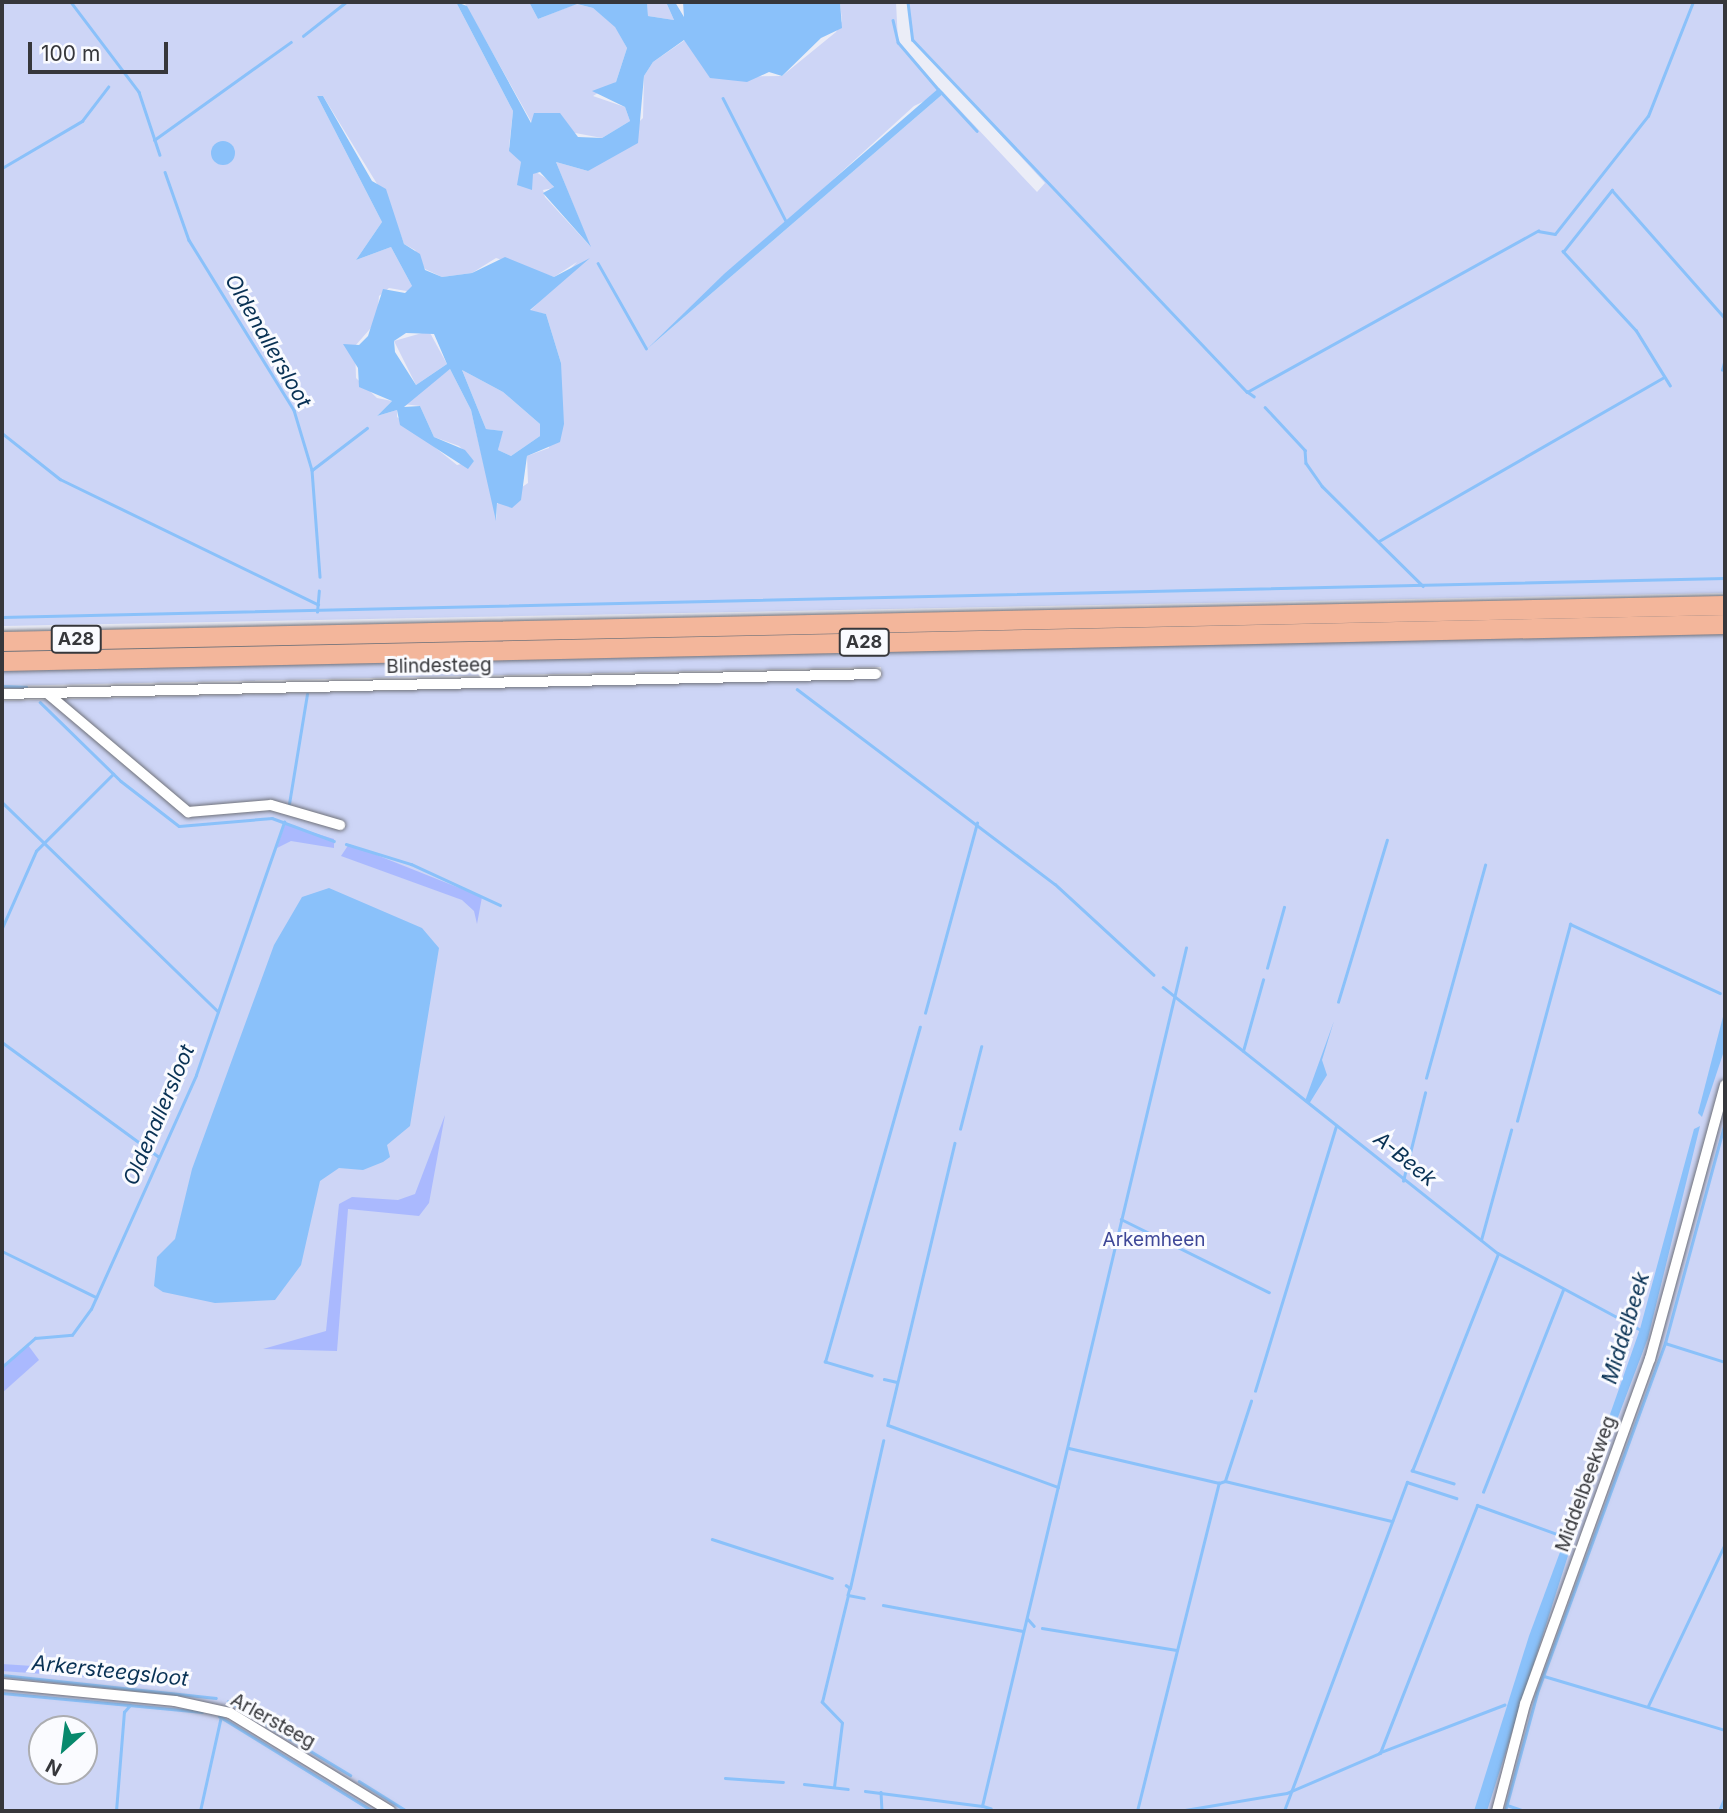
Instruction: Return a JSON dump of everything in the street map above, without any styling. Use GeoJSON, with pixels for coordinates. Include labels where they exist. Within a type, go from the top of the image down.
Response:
{"type":"FeatureCollection","features":[{"type":"Feature","properties":{"kind":"highway","name":"A28"},"geometry":{"type":"LineString","coordinates":[[2,641],[1725,605]]}},
{"type":"Feature","properties":{"kind":"highway","name":"A28"},"geometry":{"type":"LineString","coordinates":[[2,661],[1725,624]]}},
{"type":"Feature","properties":{"kind":"street","name":"Blindesteeg"},"geometry":{"type":"LineString","coordinates":[[2,694],[876,674]]}},
{"type":"Feature","properties":{"kind":"street"},"geometry":{"type":"LineString","coordinates":[[47,693],[188,812],[271,805],[340,825]]}},
{"type":"Feature","properties":{"kind":"street","name":"Middelbeekweg"},"geometry":{"type":"LineString","coordinates":[[1497,1811],[1525,1704],[1650,1360],[1725,1085]]}},
{"type":"Feature","properties":{"kind":"street","name":"Arlersteeg"},"geometry":{"type":"LineString","coordinates":[[2,1684],[175,1701],[230,1713],[390,1811]]}},
{"type":"Feature","properties":{"kind":"green space"},"geometry":{"type":"Polygon","coordinates":[[[2,2],[456,2],[513,111],[509,147],[521,162],[520,180],[536,172],[550,181],[554,188],[543,190],[545,197],[590,246],[556,162],[588,171],[643,118],[644,76],[653,62],[685,40],[710,77],[782,76],[836,32],[842,21],[840,2],[896,2],[898,42],[939,88],[933,97],[914,106],[647,349],[944,93],[1037,192],[1045,183],[913,40],[908,2],[1725,2],[1725,593],[2,626],[2,2]],[[317,96],[382,222],[356,260],[391,247],[412,286],[412,292],[389,288],[379,296],[377,321],[355,346],[356,378],[377,398],[392,401],[377,416],[397,410],[397,417],[457,465],[474,461],[459,446],[434,437],[420,406],[403,404],[450,369],[471,410],[497,520],[497,504],[528,483],[527,456],[549,448],[561,363],[546,314],[530,311],[577,262],[554,277],[496,258],[472,273],[442,277],[425,269],[415,250],[404,244],[390,205],[323,96],[317,96]]]}},
{"type":"Feature","properties":{"kind":"green space"},"geometry":{"type":"Polygon","coordinates":[[[464,2],[529,2],[538,19],[576,4],[593,8],[615,26],[627,48],[616,82],[593,96],[625,107],[630,121],[602,138],[570,132],[559,113],[534,116],[532,123],[464,2]]]}},
{"type":"Feature","properties":{"kind":"green space"},"geometry":{"type":"Polygon","coordinates":[[[647,2],[666,2],[674,20],[648,16],[647,2]]]}},
{"type":"Feature","properties":{"kind":"green space"},"geometry":{"type":"Polygon","coordinates":[[[429,331],[447,364],[416,385],[394,341],[429,331]]]}},
{"type":"Feature","properties":{"kind":"green space"},"geometry":{"type":"Polygon","coordinates":[[[462,370],[503,392],[540,424],[540,436],[511,456],[498,450],[502,431],[486,429],[462,370]]]}},
{"type":"Feature","properties":{"kind":"green space","name":"Arkemheen"},"geometry":{"type":"Polygon","coordinates":[[[1725,633],[1725,1811],[2,1811],[2,701],[882,677],[881,667],[2,686],[2,670],[1725,633]]]}},
{"type":"Feature","properties":{"kind":"shaded area"},"geometry":{"type":"Polygon","coordinates":[[[456,2],[467,6],[531,123],[534,113],[560,113],[578,137],[602,138],[630,121],[625,107],[592,91],[616,82],[627,48],[615,27],[593,8],[577,4],[538,19],[529,2],[647,2],[648,16],[674,20],[666,2],[675,2],[684,17],[683,2],[840,2],[842,28],[821,38],[782,76],[769,72],[747,82],[710,78],[684,40],[653,62],[644,76],[638,143],[588,171],[556,162],[591,247],[543,193],[554,187],[540,172],[533,174],[532,190],[517,185],[521,162],[509,151],[513,111],[456,2]]]}},
{"type":"Feature","properties":{"kind":"shaded area"},"geometry":{"type":"Polygon","coordinates":[[[939,88],[944,93],[647,349],[724,274],[939,88]]]}},
{"type":"Feature","properties":{"kind":"shaded area"},"geometry":{"type":"Polygon","coordinates":[[[317,96],[323,96],[372,181],[386,189],[404,244],[420,254],[425,270],[442,277],[472,273],[505,257],[554,277],[590,258],[530,310],[546,314],[561,363],[564,424],[560,442],[527,456],[521,500],[512,508],[497,503],[496,521],[471,410],[450,369],[404,407],[420,406],[434,437],[465,450],[474,461],[468,469],[400,425],[397,410],[377,416],[392,401],[359,387],[358,368],[343,344],[359,345],[368,336],[383,289],[405,293],[412,286],[391,247],[356,260],[382,222],[317,96]],[[406,333],[394,341],[395,352],[416,385],[447,364],[434,334],[406,333]],[[462,370],[486,429],[503,431],[498,450],[511,456],[540,436],[540,424],[503,392],[462,370]]]}},
{"type":"Feature","properties":{"kind":"shaded area"},"geometry":{"type":"Polygon","coordinates":[[[223,141],[232,144],[235,153],[232,162],[223,165],[214,162],[211,153],[214,144],[223,141]]]}},
{"type":"Feature","properties":{"kind":"shaded area"},"geometry":{"type":"Polygon","coordinates":[[[285,824],[334,839],[334,848],[291,841],[277,848],[285,824]]]}},
{"type":"Feature","properties":{"kind":"shaded area"},"geometry":{"type":"Polygon","coordinates":[[[349,844],[482,897],[477,924],[474,911],[462,900],[341,856],[349,844]]]}},
{"type":"Feature","properties":{"kind":"shaded area"},"geometry":{"type":"Polygon","coordinates":[[[329,888],[422,928],[439,948],[410,1126],[387,1145],[390,1157],[383,1162],[363,1170],[339,1168],[320,1181],[301,1265],[275,1300],[215,1303],[163,1292],[154,1286],[157,1257],[175,1239],[192,1169],[274,945],[302,897],[329,888]]]}},
{"type":"Feature","properties":{"kind":"shaded area"},"geometry":{"type":"Polygon","coordinates":[[[1725,1009],[1725,1048],[1702,1117],[1698,1113],[1725,1009]]]}},
{"type":"Feature","properties":{"kind":"shaded area"},"geometry":{"type":"Polygon","coordinates":[[[1334,1021],[1322,1060],[1327,1075],[1309,1104],[1305,1101],[1334,1021]]]}},
{"type":"Feature","properties":{"kind":"shaded area"},"geometry":{"type":"Polygon","coordinates":[[[445,1115],[429,1203],[419,1216],[348,1209],[337,1351],[263,1349],[326,1331],[339,1204],[352,1197],[398,1200],[415,1194],[445,1115]]]}},
{"type":"Feature","properties":{"kind":"shaded area"},"geometry":{"type":"Polygon","coordinates":[[[1700,1126],[1648,1338],[1573,1536],[1569,1531],[1640,1329],[1694,1129],[1700,1126]]]}},
{"type":"Feature","properties":{"kind":"shaded area"},"geometry":{"type":"Polygon","coordinates":[[[28,1345],[39,1360],[2,1393],[2,1366],[28,1345]]]}},
{"type":"Feature","properties":{"kind":"shaded area"},"geometry":{"type":"Polygon","coordinates":[[[1572,1543],[1487,1811],[1474,1811],[1529,1636],[1563,1544],[1572,1543]]]}},
{"type":"Feature","properties":{"kind":"shaded area"},"geometry":{"type":"Polygon","coordinates":[[[2,1664],[79,1669],[84,1677],[2,1671],[2,1664]]]}},
{"type":"Feature","properties":{"kind":"waterway","name":"Oldenallersloot"},"geometry":{"type":"LineString","coordinates":[[71,2],[139,92],[160,155]]}},
{"type":"Feature","properties":{"kind":"waterway"},"geometry":{"type":"LineString","coordinates":[[303,36],[346,2]]}},
{"type":"Feature","properties":{"kind":"waterway"},"geometry":{"type":"LineString","coordinates":[[908,2],[913,40],[1247,392]]}},
{"type":"Feature","properties":{"kind":"waterway"},"geometry":{"type":"LineString","coordinates":[[1254,397],[1247,392],[1538,231],[1555,234],[1648,116],[1693,2]]}},
{"type":"Feature","properties":{"kind":"waterway"},"geometry":{"type":"LineString","coordinates":[[893,20],[898,42],[938,89]]}},
{"type":"Feature","properties":{"kind":"waterway"},"geometry":{"type":"LineString","coordinates":[[154,140],[291,42]]}},
{"type":"Feature","properties":{"kind":"waterway"},"geometry":{"type":"LineString","coordinates":[[2,168],[82,121],[108,87]]}},
{"type":"Feature","properties":{"kind":"waterway"},"geometry":{"type":"LineString","coordinates":[[943,94],[977,131]]}},
{"type":"Feature","properties":{"kind":"waterway"},"geometry":{"type":"LineString","coordinates":[[723,98],[786,221]]}},
{"type":"Feature","properties":{"kind":"waterway","name":"Oldenallersloot"},"geometry":{"type":"LineString","coordinates":[[165,172],[189,240],[294,410],[312,470],[320,577]]}},
{"type":"Feature","properties":{"kind":"waterway"},"geometry":{"type":"LineString","coordinates":[[1670,386],[1636,331],[1563,252],[1612,190],[1725,318]]}},
{"type":"Feature","properties":{"kind":"waterway"},"geometry":{"type":"LineString","coordinates":[[598,263],[646,348]]}},
{"type":"Feature","properties":{"kind":"waterway"},"geometry":{"type":"LineString","coordinates":[[1722,370],[1725,359]]}},
{"type":"Feature","properties":{"kind":"waterway"},"geometry":{"type":"LineString","coordinates":[[1379,541],[1663,378]]}},
{"type":"Feature","properties":{"kind":"waterway"},"geometry":{"type":"LineString","coordinates":[[1265,407],[1305,450],[1306,463],[1322,486],[1423,586]]}},
{"type":"Feature","properties":{"kind":"waterway"},"geometry":{"type":"LineString","coordinates":[[312,470],[367,428]]}},
{"type":"Feature","properties":{"kind":"waterway"},"geometry":{"type":"LineString","coordinates":[[2,433],[60,479],[318,604]]}},
{"type":"Feature","properties":{"kind":"waterway"},"geometry":{"type":"LineString","coordinates":[[2,617],[1725,578]]}},
{"type":"Feature","properties":{"kind":"waterway","name":"Oldenallersloot"},"geometry":{"type":"LineString","coordinates":[[317,612],[319,591]]}},
{"type":"Feature","properties":{"kind":"waterway"},"geometry":{"type":"LineString","coordinates":[[2,686],[26,687]]}},
{"type":"Feature","properties":{"kind":"waterway","name":"A-Beek"},"geometry":{"type":"LineString","coordinates":[[797,689],[1055,884],[1154,975]]}},
{"type":"Feature","properties":{"kind":"waterway","name":"Oldenallersloot"},"geometry":{"type":"LineString","coordinates":[[289,804],[307,694]]}},
{"type":"Feature","properties":{"kind":"waterway"},"geometry":{"type":"LineString","coordinates":[[40,702],[121,781],[179,826],[272,818],[334,841]]}},
{"type":"Feature","properties":{"kind":"waterway"},"geometry":{"type":"LineString","coordinates":[[2,928],[36,851],[113,774]]}},
{"type":"Feature","properties":{"kind":"waterway"},"geometry":{"type":"LineString","coordinates":[[2,802],[218,1011]]}},
{"type":"Feature","properties":{"kind":"waterway","name":"Oldenallersloot"},"geometry":{"type":"LineString","coordinates":[[2,1367],[35,1338],[72,1335],[91,1309],[196,1075],[284,822]]}},
{"type":"Feature","properties":{"kind":"waterway"},"geometry":{"type":"LineString","coordinates":[[925,1013],[977,823]]}},
{"type":"Feature","properties":{"kind":"waterway"},"geometry":{"type":"LineString","coordinates":[[1338,1002],[1387,840]]}},
{"type":"Feature","properties":{"kind":"waterway"},"geometry":{"type":"LineString","coordinates":[[346,844],[411,864],[500,905]]}},
{"type":"Feature","properties":{"kind":"waterway"},"geometry":{"type":"LineString","coordinates":[[1426,1078],[1485,865]]}},
{"type":"Feature","properties":{"kind":"waterway"},"geometry":{"type":"LineString","coordinates":[[1267,968],[1284,907]]}},
{"type":"Feature","properties":{"kind":"waterway"},"geometry":{"type":"LineString","coordinates":[[1517,1121],[1570,924],[1720,993]]}},
{"type":"Feature","properties":{"kind":"waterway"},"geometry":{"type":"LineString","coordinates":[[991,1809],[982,1806],[1186,948]]}},
{"type":"Feature","properties":{"kind":"waterway"},"geometry":{"type":"LineString","coordinates":[[1243,1051],[1263,980]]}},
{"type":"Feature","properties":{"kind":"waterway","name":"A-Beek"},"geometry":{"type":"LineString","coordinates":[[1163,987],[1498,1253],[1641,1330]]}},
{"type":"Feature","properties":{"kind":"waterway"},"geometry":{"type":"LineString","coordinates":[[872,1376],[825,1362],[920,1027]]}},
{"type":"Feature","properties":{"kind":"waterway"},"geometry":{"type":"LineString","coordinates":[[2,1042],[158,1156]]}},
{"type":"Feature","properties":{"kind":"waterway"},"geometry":{"type":"LineString","coordinates":[[960,1129],[981,1047]]}},
{"type":"Feature","properties":{"kind":"waterway"},"geometry":{"type":"LineString","coordinates":[[1403,1181],[1425,1093]]}},
{"type":"Feature","properties":{"kind":"waterway"},"geometry":{"type":"LineString","coordinates":[[1505,1811],[1537,1693],[1665,1343],[1725,1122]]}},
{"type":"Feature","properties":{"kind":"waterway"},"geometry":{"type":"LineString","coordinates":[[1255,1391],[1336,1126]]}},
{"type":"Feature","properties":{"kind":"waterway"},"geometry":{"type":"LineString","coordinates":[[1481,1240],[1511,1130]]}},
{"type":"Feature","properties":{"kind":"waterway"},"geometry":{"type":"LineString","coordinates":[[955,1143],[888,1425],[1058,1487]]}},
{"type":"Feature","properties":{"kind":"waterway"},"geometry":{"type":"LineString","coordinates":[[1121,1219],[1269,1292]]}},
{"type":"Feature","properties":{"kind":"waterway"},"geometry":{"type":"LineString","coordinates":[[2,1251],[96,1297]]}},
{"type":"Feature","properties":{"kind":"waterway"},"geometry":{"type":"LineString","coordinates":[[1454,1484],[1412,1471],[1498,1254]]}},
{"type":"Feature","properties":{"kind":"waterway"},"geometry":{"type":"LineString","coordinates":[[1483,1492],[1563,1290]]}},
{"type":"Feature","properties":{"kind":"waterway","name":"A-Beek"},"geometry":{"type":"LineString","coordinates":[[1665,1343],[1725,1362]]}},
{"type":"Feature","properties":{"kind":"waterway"},"geometry":{"type":"LineString","coordinates":[[884,1379],[897,1382]]}},
{"type":"Feature","properties":{"kind":"waterway"},"geometry":{"type":"LineString","coordinates":[[1137,1811],[1219,1483],[1225,1481],[1251,1401]]}},
{"type":"Feature","properties":{"kind":"waterway"},"geometry":{"type":"LineString","coordinates":[[846,1585],[850,1588],[883,1441]]}},
{"type":"Feature","properties":{"kind":"waterway"},"geometry":{"type":"LineString","coordinates":[[1069,1448],[1219,1483]]}},
{"type":"Feature","properties":{"kind":"waterway"},"geometry":{"type":"LineString","coordinates":[[1225,1481],[1392,1521]]}},
{"type":"Feature","properties":{"kind":"waterway"},"geometry":{"type":"LineString","coordinates":[[1284,1811],[1407,1482],[1456,1498]]}},
{"type":"Feature","properties":{"kind":"waterway"},"geometry":{"type":"LineString","coordinates":[[1505,1705],[1380,1753],[1477,1505],[1557,1534]]}},
{"type":"Feature","properties":{"kind":"waterway"},"geometry":{"type":"LineString","coordinates":[[712,1539],[832,1578]]}},
{"type":"Feature","properties":{"kind":"waterway"},"geometry":{"type":"LineString","coordinates":[[1648,1706],[1725,1544]]}},
{"type":"Feature","properties":{"kind":"waterway"},"geometry":{"type":"LineString","coordinates":[[850,1588],[848,1595],[864,1598]]}},
{"type":"Feature","properties":{"kind":"waterway"},"geometry":{"type":"LineString","coordinates":[[834,1787],[842,1723],[822,1702],[848,1595]]}},
{"type":"Feature","properties":{"kind":"waterway"},"geometry":{"type":"LineString","coordinates":[[883,1605],[1023,1631]]}},
{"type":"Feature","properties":{"kind":"waterway"},"geometry":{"type":"LineString","coordinates":[[1028,1619],[1034,1626]]}},
{"type":"Feature","properties":{"kind":"waterway"},"geometry":{"type":"LineString","coordinates":[[1042,1628],[1176,1650]]}},
{"type":"Feature","properties":{"kind":"waterway","name":"Arkersteegsloot"},"geometry":{"type":"LineString","coordinates":[[2,1675],[216,1698]]}},
{"type":"Feature","properties":{"kind":"waterway"},"geometry":{"type":"LineString","coordinates":[[1544,1676],[1725,1730]]}},
{"type":"Feature","properties":{"kind":"waterway"},"geometry":{"type":"LineString","coordinates":[[2,1693],[202,1712]]}},
{"type":"Feature","properties":{"kind":"waterway","name":"Arkersteegsloot"},"geometry":{"type":"LineString","coordinates":[[228,1701],[350,1775]]}},
{"type":"Feature","properties":{"kind":"waterway"},"geometry":{"type":"LineString","coordinates":[[116,1811],[124,1712],[130,1705]]}},
{"type":"Feature","properties":{"kind":"waterway"},"geometry":{"type":"LineString","coordinates":[[219,1716],[373,1811]]}},
{"type":"Feature","properties":{"kind":"waterway"},"geometry":{"type":"LineString","coordinates":[[200,1811],[221,1716]]}},
{"type":"Feature","properties":{"kind":"waterway"},"geometry":{"type":"LineString","coordinates":[[1179,1811],[1287,1793],[1380,1753]]}},
{"type":"Feature","properties":{"kind":"waterway"},"geometry":{"type":"LineString","coordinates":[[725,1778],[783,1782]]}},
{"type":"Feature","properties":{"kind":"waterway","name":"Arkersteegsloot"},"geometry":{"type":"LineString","coordinates":[[359,1781],[407,1811]]}},
{"type":"Feature","properties":{"kind":"waterway"},"geometry":{"type":"LineString","coordinates":[[804,1784],[848,1789]]}},
{"type":"Feature","properties":{"kind":"waterway"},"geometry":{"type":"LineString","coordinates":[[865,1791],[982,1806]]}},
{"type":"Feature","properties":{"kind":"waterway"},"geometry":{"type":"LineString","coordinates":[[881,1792],[882,1811]]}},
{"type":"Feature","properties":{"kind":"waterway"},"geometry":{"type":"LineString","coordinates":[[1719,1811],[1725,1797]]}},
{"type":"Feature","properties":{"kind":"waterway"},"geometry":{"type":"LineString","coordinates":[[1507,1805],[1524,1811]]}},
{"type":"Feature","properties":{"kind":"water label","name":"Middelbeek"},"geometry":{"type":"Point","coordinates":[1626,1328]}}]}
